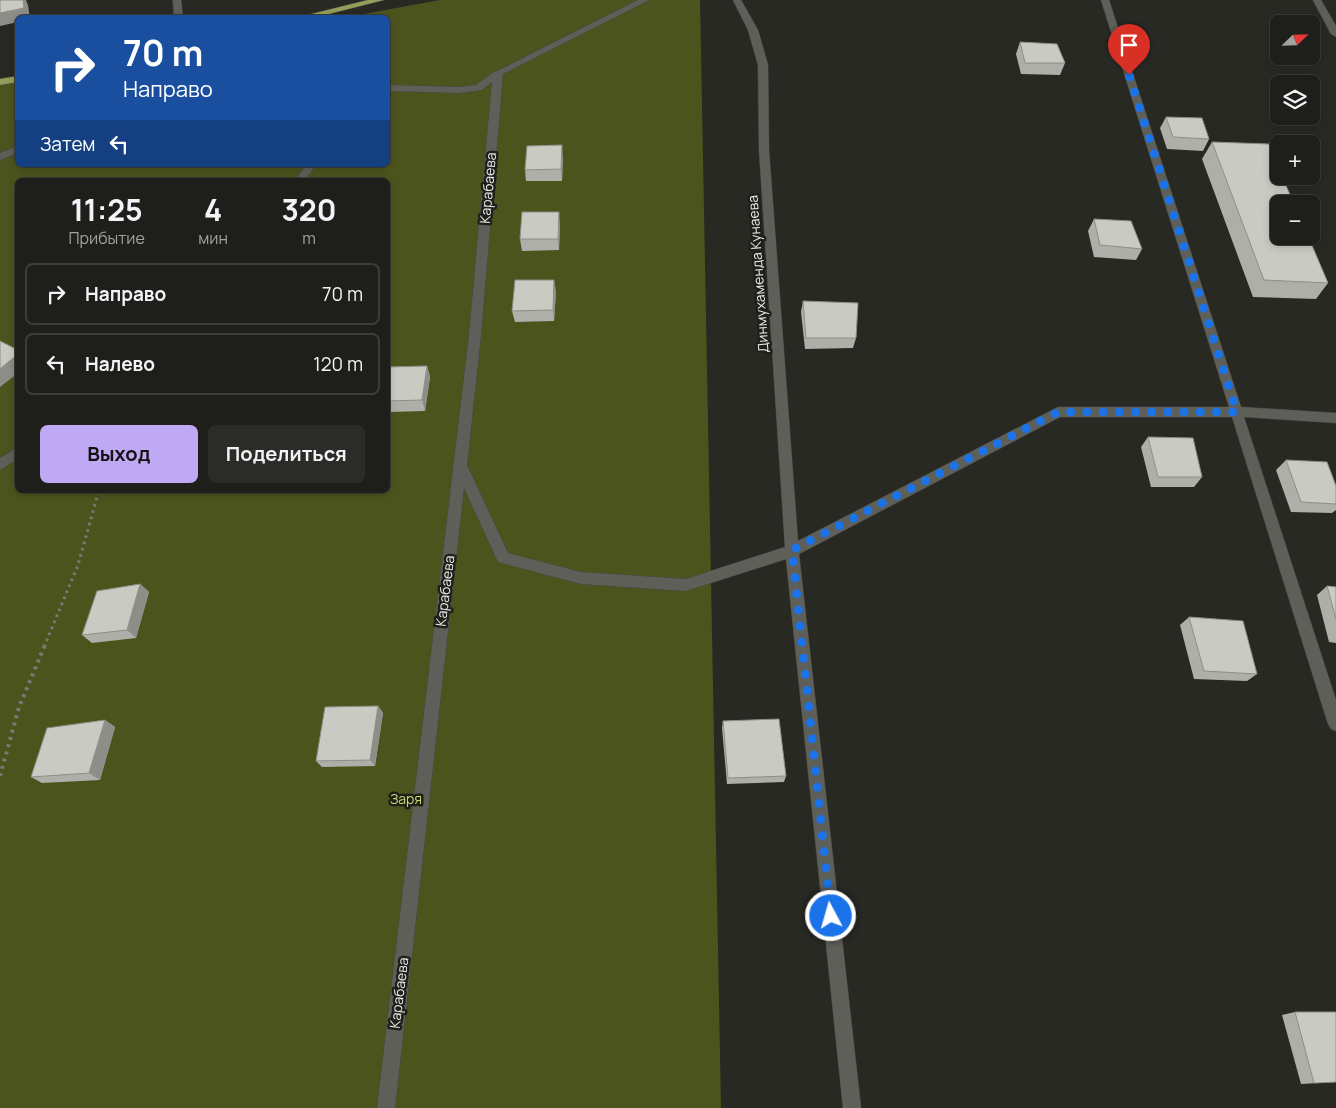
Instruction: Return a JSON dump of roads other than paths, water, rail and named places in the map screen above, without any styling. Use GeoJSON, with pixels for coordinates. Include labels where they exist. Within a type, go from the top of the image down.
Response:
{"type":"FeatureCollection","features":[{"type":"Feature","properties":{"kind":"highway"},"geometry":{"type":"LineString","coordinates":[[312,15],[380,0]]}},
{"type":"Feature","properties":{"kind":"highway"},"geometry":{"type":"LineString","coordinates":[[0,82],[15,80]]}},
{"type":"Feature","properties":{"kind":"street"},"geometry":{"type":"LineString","coordinates":[[176,0],[178,15]]}},
{"type":"Feature","properties":{"kind":"street"},"geometry":{"type":"LineString","coordinates":[[390,88],[459,90],[479,88],[498,73],[645,0]]}},
{"type":"Feature","properties":{"kind":"street","name":"Динмухаменда Кунаева"},"geometry":{"type":"LineString","coordinates":[[737,0],[753,30],[763,65],[764,150],[792,550]]}},
{"type":"Feature","properties":{"kind":"street"},"geometry":{"type":"LineString","coordinates":[[1104,0],[1336,724]]}},
{"type":"Feature","properties":{"kind":"street"},"geometry":{"type":"LineString","coordinates":[[1317,0],[1336,34]]}},
{"type":"Feature","properties":{"kind":"street","name":"Карабаева"},"geometry":{"type":"LineString","coordinates":[[386,1108],[474,336],[498,73]]}},
{"type":"Feature","properties":{"kind":"street"},"geometry":{"type":"LineString","coordinates":[[0,157],[15,150]]}},
{"type":"Feature","properties":{"kind":"street"},"geometry":{"type":"LineString","coordinates":[[301,178],[310,167]]}},
{"type":"Feature","properties":{"kind":"street"},"geometry":{"type":"LineString","coordinates":[[460,465],[503,558],[572,576],[686,584],[792,550],[1058,412],[1237,412],[1336,418]]}},
{"type":"Feature","properties":{"kind":"street"},"geometry":{"type":"LineString","coordinates":[[0,465],[15,454]]}},
{"type":"Feature","properties":{"kind":"street"},"geometry":{"type":"LineString","coordinates":[[792,550],[852,1108]]}},
{"type":"Feature","properties":{"kind":"park label","name":"Заря"},"geometry":{"type":"Point","coordinates":[406,799]}}]}
